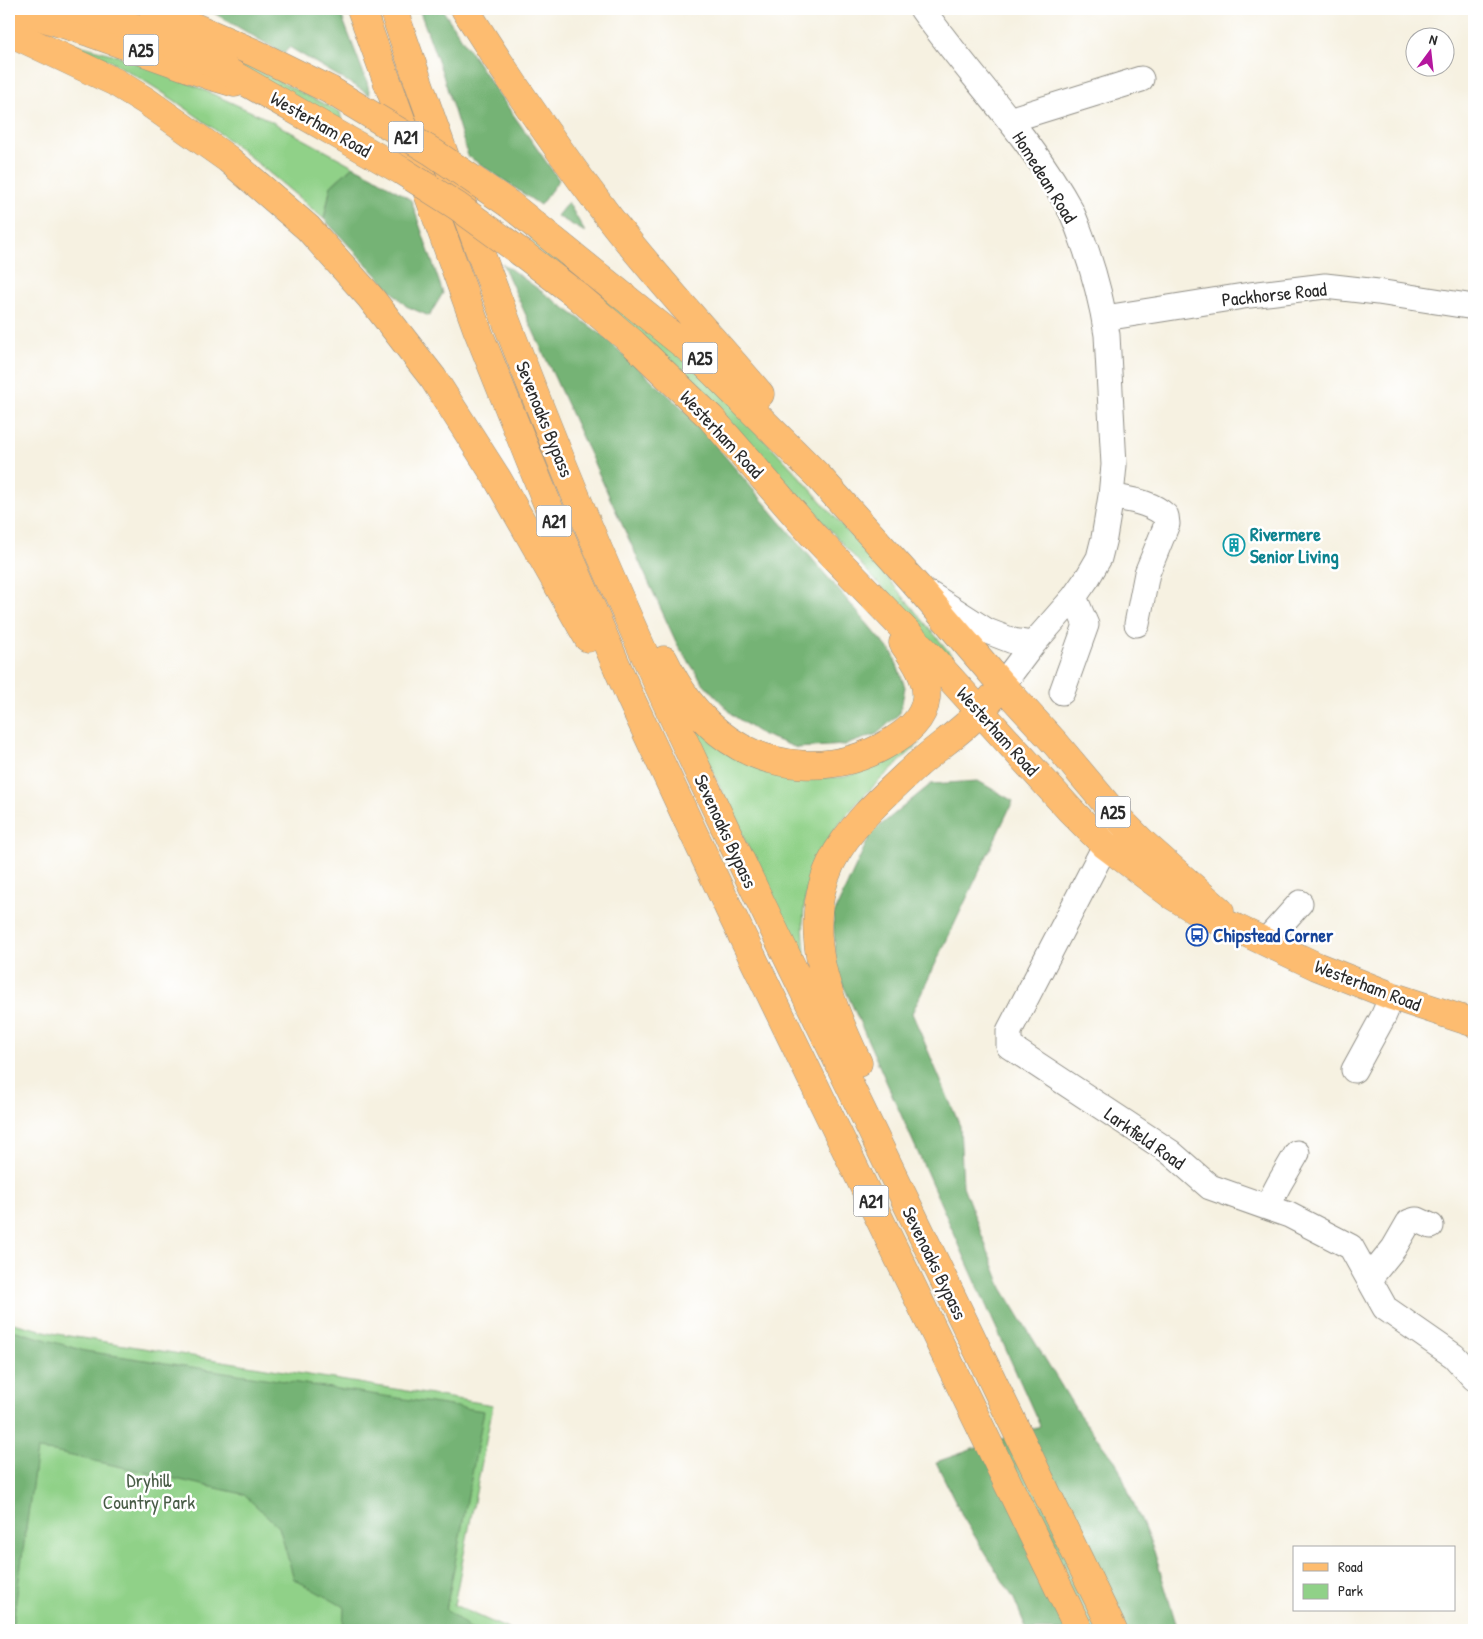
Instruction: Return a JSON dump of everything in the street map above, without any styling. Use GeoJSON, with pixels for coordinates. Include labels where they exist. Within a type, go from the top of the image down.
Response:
{"type":"FeatureCollection","features":[{"type":"Feature","properties":{"kind":"main road","name":"Westerham Road"},"geometry":{"type":"LineString","coordinates":[[16,9],[91,33],[211,76],[266,92],[402,170],[449,201],[574,293],[634,343],[711,418],[813,535],[929,655],[1070,810],[1105,844],[1173,896],[1204,915],[1316,966],[1392,996],[1474,1023]]}},
{"type":"Feature","properties":{"kind":"main road"},"geometry":{"type":"LineString","coordinates":[[78,9],[166,40],[202,57],[266,92]]}},
{"type":"Feature","properties":{"kind":"main road","name":"Westerham Road"},"geometry":{"type":"LineString","coordinates":[[153,9],[255,53],[330,90],[431,151],[509,204],[696,354],[819,477],[1056,744],[1119,819],[1143,843],[1212,903],[1236,928]]}},
{"type":"Feature","properties":{"kind":"main road","name":"Sevenoaks Bypass"},"geometry":{"type":"LineString","coordinates":[[361,9],[477,330],[584,591],[664,772],[1079,1630]]}},
{"type":"Feature","properties":{"kind":"main road","name":"Sevenoaks Bypass"},"geometry":{"type":"LineString","coordinates":[[393,9],[483,259],[558,451],[626,612],[697,770],[1113,1630]]}},
{"type":"Feature","properties":{"kind":"main road"},"geometry":{"type":"LineString","coordinates":[[464,9],[524,101],[605,212],[775,412],[819,477]]}},
{"type":"Feature","properties":{"kind":"main road"},"geometry":{"type":"LineString","coordinates":[[9,32],[115,82],[159,110],[228,159],[308,228],[370,297],[433,378],[497,478],[664,772]]}},
{"type":"Feature","properties":{"kind":"main road"},"geometry":{"type":"LineString","coordinates":[[558,451],[676,682],[705,719],[718,732],[744,749],[785,763],[810,766],[830,764],[847,761],[867,754],[901,736],[912,726],[923,710],[926,698],[925,684],[918,666],[878,604]]}},
{"type":"Feature","properties":{"kind":"main road"},"geometry":{"type":"LineString","coordinates":[[910,1210],[886,1126],[854,1056],[826,987],[818,950],[817,912],[820,894],[831,862],[849,834],[881,799],[981,712],[1002,685]]}},
{"type":"Feature","properties":{"kind":"street","name":"Homedean Road"},"geometry":{"type":"LineString","coordinates":[[922,9],[1009,120],[1072,212],[1087,251],[1105,318],[1108,335],[1110,402]]}},
{"type":"Feature","properties":{"kind":"street"},"geometry":{"type":"LineString","coordinates":[[1009,120],[1141,79]]}},
{"type":"Feature","properties":{"kind":"street","name":"Packhorse Road"},"geometry":{"type":"LineString","coordinates":[[1105,318],[1250,295],[1325,286],[1474,306]]}},
{"type":"Feature","properties":{"kind":"street","name":"Westerham Road"},"geometry":{"type":"LineString","coordinates":[[1002,685],[1033,644],[1074,597],[1099,558],[1111,496],[1114,465],[1110,402]]}},
{"type":"Feature","properties":{"kind":"street"},"geometry":{"type":"LineString","coordinates":[[1111,496],[1138,502],[1159,510],[1166,516],[1167,524],[1147,573],[1137,624]]}},
{"type":"Feature","properties":{"kind":"street"},"geometry":{"type":"LineString","coordinates":[[917,586],[987,631],[1013,641],[1033,644]]}},
{"type":"Feature","properties":{"kind":"street"},"geometry":{"type":"LineString","coordinates":[[1062,692],[1086,624],[1074,597]]}},
{"type":"Feature","properties":{"kind":"street","name":"Larkfield Road"},"geometry":{"type":"LineString","coordinates":[[1119,819],[1008,1031],[1009,1046],[1170,1152],[1210,1187],[1289,1215],[1351,1246],[1385,1308],[1454,1356],[1474,1378]]}},
{"type":"Feature","properties":{"kind":"street"},"geometry":{"type":"LineString","coordinates":[[1265,942],[1300,903]]}},
{"type":"Feature","properties":{"kind":"street"},"geometry":{"type":"LineString","coordinates":[[1354,1070],[1392,996]]}},
{"type":"Feature","properties":{"kind":"street"},"geometry":{"type":"LineString","coordinates":[[1267,1207],[1297,1153]]}},
{"type":"Feature","properties":{"kind":"street"},"geometry":{"type":"LineString","coordinates":[[1369,1279],[1394,1248],[1409,1222],[1418,1220],[1431,1226]]}},
{"type":"Feature","properties":{"kind":"green space"},"geometry":{"type":"Polygon","coordinates":[[[97,9],[123,9],[235,59],[340,112],[343,126],[97,9]]]}},
{"type":"Feature","properties":{"kind":"green space"},"geometry":{"type":"Polygon","coordinates":[[[207,9],[339,9],[367,82],[370,95],[289,47],[284,54],[207,9]]]}},
{"type":"Feature","properties":{"kind":"green space"},"geometry":{"type":"Polygon","coordinates":[[[419,9],[442,9],[559,180],[540,205],[468,156],[442,72],[419,9]]]}},
{"type":"Feature","properties":{"kind":"green space"},"geometry":{"type":"Polygon","coordinates":[[[58,39],[147,64],[265,118],[353,166],[331,186],[324,219],[250,157],[172,99],[110,61],[58,39]]]}},
{"type":"Feature","properties":{"kind":"green space"},"geometry":{"type":"Polygon","coordinates":[[[353,166],[411,200],[443,293],[429,316],[406,306],[324,219],[331,186],[353,166]]]}},
{"type":"Feature","properties":{"kind":"green space"},"geometry":{"type":"Polygon","coordinates":[[[568,202],[585,232],[557,216],[568,202]]]}},
{"type":"Feature","properties":{"kind":"green space"},"geometry":{"type":"Polygon","coordinates":[[[529,234],[712,383],[799,476],[887,577],[968,675],[964,679],[814,512],[714,405],[534,248],[529,234]]]}},
{"type":"Feature","properties":{"kind":"green space"},"geometry":{"type":"Polygon","coordinates":[[[502,263],[601,334],[689,414],[893,654],[905,687],[900,713],[877,734],[845,745],[797,748],[761,734],[734,716],[703,683],[677,644],[502,263]]]}},
{"type":"Feature","properties":{"kind":"green space"},"geometry":{"type":"Polygon","coordinates":[[[686,714],[728,752],[765,772],[808,778],[844,777],[874,768],[920,743],[849,812],[833,832],[821,853],[811,876],[805,900],[803,920],[809,979],[686,714]]]}},
{"type":"Feature","properties":{"kind":"green space"},"geometry":{"type":"Polygon","coordinates":[[[978,781],[1013,801],[912,1013],[960,1126],[963,1186],[1002,1288],[1078,1413],[1116,1462],[1154,1551],[1178,1630],[1027,1630],[1014,1599],[964,1519],[936,1462],[1040,1426],[836,969],[833,916],[871,833],[931,784],[978,781]]]}},
{"type":"Feature","properties":{"kind":"green space","name":"Dryhill Country Park"},"geometry":{"type":"Polygon","coordinates":[[[9,1322],[57,1334],[493,1405],[454,1605],[510,1630],[9,1630],[9,1322]]]}},
{"type":"Feature","properties":{"kind":"green space","name":"Dryhill Country Park"},"geometry":{"type":"Polygon","coordinates":[[[9,1329],[85,1351],[484,1411],[446,1610],[473,1630],[343,1630],[344,1607],[294,1579],[279,1527],[243,1494],[54,1452],[37,1450],[12,1630],[9,1630],[9,1329]]]}},
{"type":"Feature","properties":{"kind":"place","name":"Rivermere Senior Living"},"geometry":{"type":"Point","coordinates":[1234,545]}},
{"type":"Feature","properties":{"kind":"place","name":"Chipstead Corner"},"geometry":{"type":"Point","coordinates":[1197,935]}}]}
